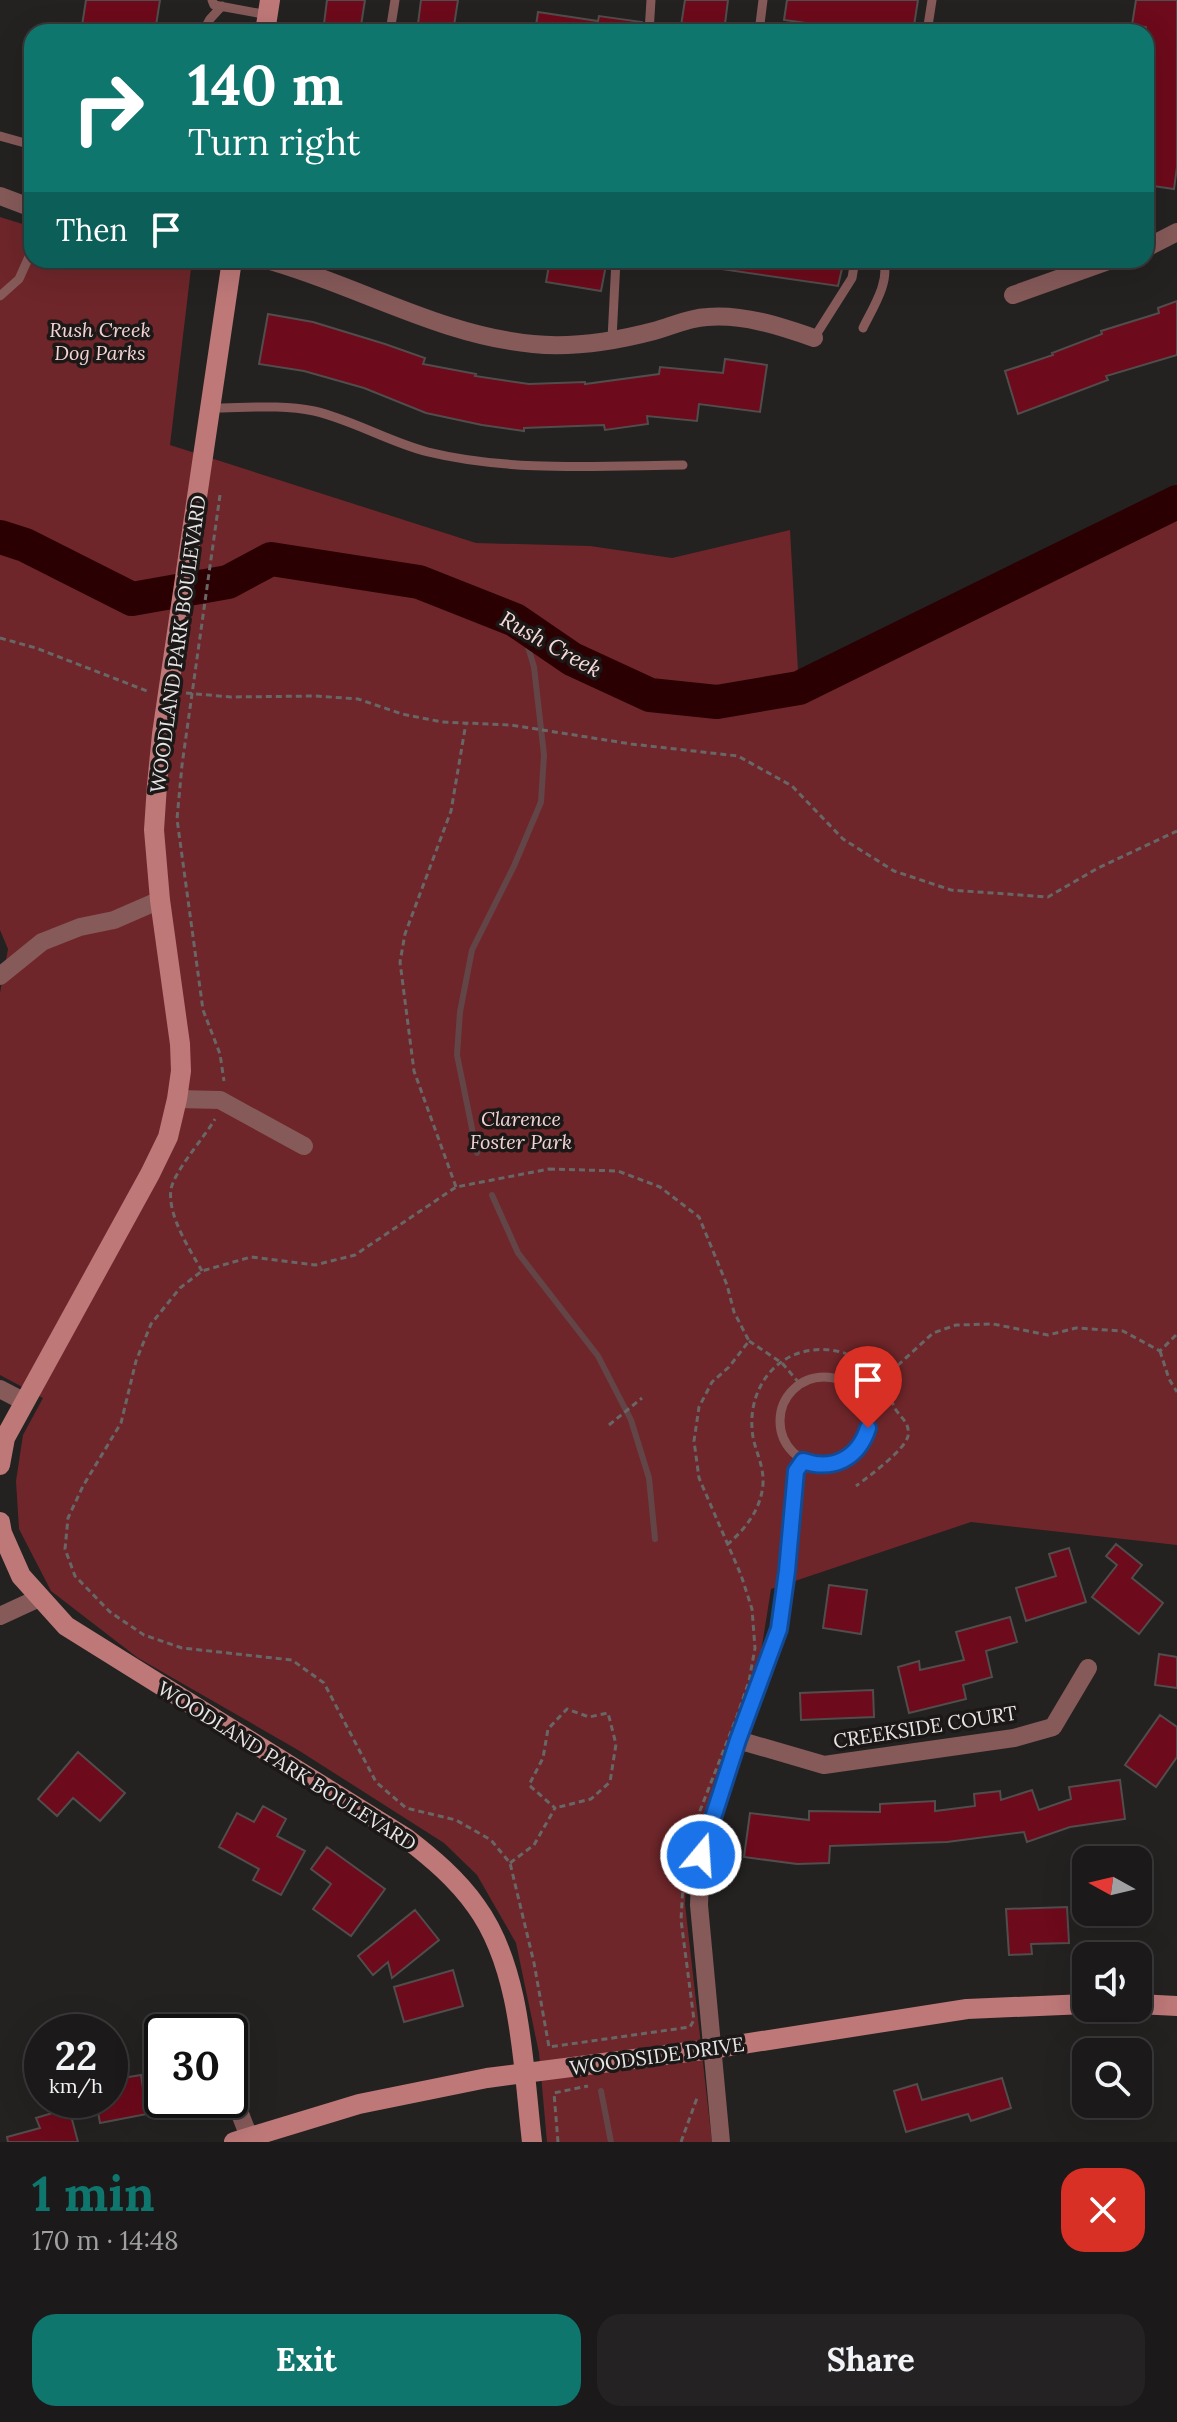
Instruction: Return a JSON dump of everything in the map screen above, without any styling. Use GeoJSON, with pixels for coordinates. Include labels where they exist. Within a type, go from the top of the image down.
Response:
{"type":"FeatureCollection","features":[{"type":"Feature","properties":{"kind":"street"},"geometry":{"type":"LineString","coordinates":[[0,196],[24,205]]}},
{"type":"Feature","properties":{"kind":"street"},"geometry":{"type":"LineString","coordinates":[[1154,244],[1177,232]]}},
{"type":"Feature","properties":{"kind":"street","name":"WOODLAND PARK BOULEVARD"},"geometry":{"type":"LineString","coordinates":[[0,1465],[5,1438],[168,1137],[177,1099],[180,1044],[160,900],[154,830],[162,734],[231,268]]}},
{"type":"Feature","properties":{"kind":"street"},"geometry":{"type":"LineString","coordinates":[[295,268],[444,326],[491,338],[536,344],[588,343],[708,317],[750,319],[814,338]]}},
{"type":"Feature","properties":{"kind":"street"},"geometry":{"type":"LineString","coordinates":[[1013,295],[1089,268]]}},
{"type":"Feature","properties":{"kind":"street"},"geometry":{"type":"LineString","coordinates":[[0,976],[42,942],[80,927],[114,920],[160,900]]}},
{"type":"Feature","properties":{"kind":"street"},"geometry":{"type":"LineString","coordinates":[[177,1099],[220,1100],[304,1146]]}},
{"type":"Feature","properties":{"kind":"street"},"geometry":{"type":"LineString","coordinates":[[0,1389],[25,1402]]}},
{"type":"Feature","properties":{"kind":"street"},"geometry":{"type":"LineString","coordinates":[[721,2142],[699,1905],[701,1855],[738,1740],[779,1629],[796,1471],[803,1461]]}},
{"type":"Feature","properties":{"kind":"street","name":"WOODLAND PARK BOULEVARD"},"geometry":{"type":"LineString","coordinates":[[0,1522],[21,1576],[66,1626],[406,1838],[444,1869],[477,1907],[504,1962],[515,2001],[532,2142]]}},
{"type":"Feature","properties":{"kind":"street"},"geometry":{"type":"LineString","coordinates":[[0,1616],[39,1598]]}},
{"type":"Feature","properties":{"kind":"street","name":"CREEKSIDE COURT"},"geometry":{"type":"LineString","coordinates":[[738,1740],[824,1765],[1014,1738],[1053,1727],[1088,1668]]}},
{"type":"Feature","properties":{"kind":"street","name":"WOODSIDE DRIVE"},"geometry":{"type":"LineString","coordinates":[[245,2140],[359,2104],[524,2073],[711,2049],[967,2009],[1072,2005]]}},
{"type":"Feature","properties":{"kind":"street"},"geometry":{"type":"LineString","coordinates":[[1152,2005],[1177,2006]]}},
{"type":"Feature","properties":{"kind":"street"},"geometry":{"type":"LineString","coordinates":[[239,2118],[245,2140]]}},
{"type":"Feature","properties":{"kind":"lane"},"geometry":{"type":"LineString","coordinates":[[212,0],[214,5],[268,16]]}},
{"type":"Feature","properties":{"kind":"lane"},"geometry":{"type":"LineString","coordinates":[[391,24],[395,0]]}},
{"type":"Feature","properties":{"kind":"lane"},"geometry":{"type":"LineString","coordinates":[[650,24],[651,0]]}},
{"type":"Feature","properties":{"kind":"lane"},"geometry":{"type":"LineString","coordinates":[[760,24],[763,0]]}},
{"type":"Feature","properties":{"kind":"lane"},"geometry":{"type":"LineString","coordinates":[[928,24],[932,0]]}},
{"type":"Feature","properties":{"kind":"lane"},"geometry":{"type":"LineString","coordinates":[[207,24],[222,6]]}},
{"type":"Feature","properties":{"kind":"lane"},"geometry":{"type":"LineString","coordinates":[[0,136],[24,143]]}},
{"type":"Feature","properties":{"kind":"lane"},"geometry":{"type":"LineString","coordinates":[[0,296],[19,279],[24,268]]}},
{"type":"Feature","properties":{"kind":"lane"},"geometry":{"type":"LineString","coordinates":[[612,339],[616,268]]}},
{"type":"Feature","properties":{"kind":"lane"},"geometry":{"type":"LineString","coordinates":[[814,338],[852,278],[854,268]]}},
{"type":"Feature","properties":{"kind":"lane"},"geometry":{"type":"LineString","coordinates":[[863,328],[881,288],[886,268]]}},
{"type":"Feature","properties":{"kind":"lane"},"geometry":{"type":"LineString","coordinates":[[211,408],[315,411],[429,452],[485,461],[574,466],[683,465]]}},
{"type":"Feature","properties":{"kind":"lane"},"geometry":{"type":"LineString","coordinates":[[820,1377],[841,1380],[859,1395],[868,1417],[864,1440],[849,1458],[826,1466],[803,1461],[786,1444],[780,1421],[786,1399],[800,1384],[820,1377]]}},
{"type":"Feature","properties":{"kind":"path"},"geometry":{"type":"LineString","coordinates":[[192,694],[220,495]]}},
{"type":"Feature","properties":{"kind":"path"},"geometry":{"type":"LineString","coordinates":[[0,638],[36,648],[148,691],[358,699],[402,714],[442,722],[511,725],[738,756],[792,786],[843,839],[894,871],[951,890],[1048,897],[1098,868],[1177,831]]}},
{"type":"Feature","properties":{"kind":"path"},"geometry":{"type":"LineString","coordinates":[[456,1187],[414,1071],[400,962],[405,934],[451,811],[466,723]]}},
{"type":"Feature","properties":{"kind":"path"},"geometry":{"type":"LineString","coordinates":[[694,2020],[690,2027],[675,2030],[549,2047],[534,1963],[510,1863],[491,1840],[456,1820],[406,1808],[376,1782],[324,1683],[292,1660],[182,1648],[144,1635],[110,1612],[75,1576],[65,1549],[68,1518],[83,1486],[121,1423],[136,1361],[151,1324],[180,1288],[202,1271],[251,1257],[315,1265],[355,1255],[456,1187],[549,1169],[618,1171],[660,1187],[699,1217],[727,1285],[734,1312],[749,1341],[782,1363],[800,1384]]}},
{"type":"Feature","properties":{"kind":"path"},"geometry":{"type":"LineString","coordinates":[[882,1379],[933,1333],[956,1325],[993,1324],[1048,1335],[1076,1328],[1123,1331],[1160,1351],[1169,1379],[1177,1392]]}},
{"type":"Feature","properties":{"kind":"path"},"geometry":{"type":"LineString","coordinates":[[1160,1351],[1177,1334]]}},
{"type":"Feature","properties":{"kind":"path"},"geometry":{"type":"LineString","coordinates":[[749,1341],[729,1367],[712,1382],[699,1407],[694,1441],[699,1478],[741,1575],[752,1609],[755,1648]]}},
{"type":"Feature","properties":{"kind":"path"},"geometry":{"type":"LineString","coordinates":[[727,1545],[745,1529],[757,1508],[763,1485],[751,1413],[758,1389],[773,1369],[793,1355],[817,1349],[842,1351],[864,1361],[882,1379],[897,1411],[906,1421],[908,1435],[902,1447],[856,1486]]}},
{"type":"Feature","properties":{"kind":"path"},"geometry":{"type":"LineString","coordinates":[[609,1425],[642,1398]]}},
{"type":"Feature","properties":{"kind":"path"},"geometry":{"type":"LineString","coordinates":[[510,1863],[534,1845],[555,1808],[591,1799],[610,1782],[616,1744],[608,1713],[589,1717],[567,1709],[548,1729],[543,1758],[529,1785],[555,1808]]}},
{"type":"Feature","properties":{"kind":"path"},"geometry":{"type":"LineString","coordinates":[[558,2142],[554,2093],[596,2085]]}},
{"type":"Feature","properties":{"kind":"path"},"geometry":{"type":"LineString","coordinates":[[681,2142],[698,2094]]}},
{"type":"Feature","properties":{"kind":"green space","name":"Clarence Foster Park"},"geometry":{"type":"Polygon","coordinates":[[[0,217],[24,224],[24,268],[191,268],[170,445],[476,543],[590,546],[672,558],[790,530],[799,688],[1177,502],[1177,1545],[971,1522],[771,1589],[761,1652],[732,1747],[687,1861],[685,1904],[712,2142],[547,2142],[539,2053],[516,1943],[477,1875],[444,1843],[298,1750],[138,1658],[51,1591],[19,1529],[16,1481],[23,1435],[43,1398],[0,1375],[0,993],[8,949],[0,930],[0,217]]]}},
{"type":"Feature","properties":{"kind":"building"},"geometry":{"type":"Polygon","coordinates":[[[86,0],[160,0],[156,24],[82,24],[86,0]]]}},
{"type":"Feature","properties":{"kind":"building"},"geometry":{"type":"Polygon","coordinates":[[[327,0],[365,0],[361,24],[324,24],[327,0]]]}},
{"type":"Feature","properties":{"kind":"building"},"geometry":{"type":"Polygon","coordinates":[[[421,0],[458,0],[454,24],[418,24],[421,0]]]}},
{"type":"Feature","properties":{"kind":"building"},"geometry":{"type":"Polygon","coordinates":[[[685,0],[728,0],[725,24],[681,24],[685,0]]]}},
{"type":"Feature","properties":{"kind":"building"},"geometry":{"type":"Polygon","coordinates":[[[787,0],[918,0],[914,24],[813,24],[784,20],[787,0]]]}},
{"type":"Feature","properties":{"kind":"building"},"geometry":{"type":"Polygon","coordinates":[[[1136,0],[1177,0],[1177,167],[1174,189],[1154,186],[1154,24],[1132,24],[1136,0]]]}},
{"type":"Feature","properties":{"kind":"building"},"geometry":{"type":"Polygon","coordinates":[[[538,12],[598,21],[599,16],[642,22],[642,24],[536,24],[538,12]]]}},
{"type":"Feature","properties":{"kind":"building"},"geometry":{"type":"Polygon","coordinates":[[[549,268],[605,268],[601,291],[546,282],[549,268]]]}},
{"type":"Feature","properties":{"kind":"building"},"geometry":{"type":"Polygon","coordinates":[[[721,268],[842,268],[838,286],[721,268]]]}},
{"type":"Feature","properties":{"kind":"building"},"geometry":{"type":"Polygon","coordinates":[[[1177,301],[1177,355],[1106,376],[1108,380],[1018,414],[1005,371],[1053,355],[1102,334],[1101,331],[1159,313],[1158,308],[1177,301]]]}},
{"type":"Feature","properties":{"kind":"building"},"geometry":{"type":"Polygon","coordinates":[[[268,314],[313,322],[385,344],[425,358],[423,364],[529,384],[585,384],[659,374],[660,367],[723,373],[725,359],[767,365],[760,412],[699,404],[697,421],[647,416],[648,424],[605,430],[604,425],[524,428],[524,431],[482,425],[426,413],[364,388],[304,371],[259,364],[268,314]]]}},
{"type":"Feature","properties":{"kind":"building"},"geometry":{"type":"Polygon","coordinates":[[[1116,1544],[1142,1565],[1132,1578],[1163,1603],[1139,1634],[1092,1597],[1117,1565],[1106,1556],[1116,1544]]]}},
{"type":"Feature","properties":{"kind":"building"},"geometry":{"type":"Polygon","coordinates":[[[1069,1548],[1086,1602],[1026,1621],[1016,1588],[1056,1576],[1049,1554],[1069,1548]]]}},
{"type":"Feature","properties":{"kind":"building"},"geometry":{"type":"Polygon","coordinates":[[[829,1585],[867,1590],[861,1634],[823,1628],[829,1585]]]}},
{"type":"Feature","properties":{"kind":"building"},"geometry":{"type":"Polygon","coordinates":[[[1010,1617],[1017,1642],[986,1651],[992,1677],[963,1685],[966,1699],[909,1713],[898,1667],[919,1661],[920,1670],[964,1660],[956,1632],[1010,1617]]]}},
{"type":"Feature","properties":{"kind":"building"},"geometry":{"type":"Polygon","coordinates":[[[1159,1654],[1177,1657],[1177,1688],[1155,1685],[1159,1654]]]}},
{"type":"Feature","properties":{"kind":"building"},"geometry":{"type":"Polygon","coordinates":[[[873,1690],[874,1717],[801,1720],[800,1693],[873,1690]]]}},
{"type":"Feature","properties":{"kind":"building"},"geometry":{"type":"Polygon","coordinates":[[[1160,1715],[1177,1727],[1177,1757],[1156,1787],[1125,1765],[1160,1715]]]}},
{"type":"Feature","properties":{"kind":"building"},"geometry":{"type":"Polygon","coordinates":[[[78,1752],[125,1793],[100,1821],[73,1798],[57,1816],[38,1799],[78,1752]]]}},
{"type":"Feature","properties":{"kind":"building"},"geometry":{"type":"Polygon","coordinates":[[[1120,1780],[1125,1819],[1070,1827],[1027,1842],[1024,1832],[947,1842],[830,1846],[829,1863],[797,1864],[744,1857],[750,1813],[809,1820],[809,1811],[880,1812],[880,1804],[935,1801],[935,1811],[975,1806],[974,1794],[1000,1791],[1001,1800],[1032,1790],[1039,1810],[1071,1799],[1069,1787],[1120,1780]]]}},
{"type":"Feature","properties":{"kind":"building"},"geometry":{"type":"Polygon","coordinates":[[[263,1806],[286,1819],[277,1836],[305,1851],[281,1895],[253,1880],[259,1869],[219,1847],[237,1813],[254,1822],[263,1806]]]}},
{"type":"Feature","properties":{"kind":"building"},"geometry":{"type":"Polygon","coordinates":[[[327,1847],[385,1889],[351,1936],[313,1909],[331,1884],[311,1869],[327,1847]]]}},
{"type":"Feature","properties":{"kind":"building"},"geometry":{"type":"Polygon","coordinates":[[[1067,1907],[1069,1943],[1031,1944],[1032,1954],[1009,1955],[1006,1909],[1067,1907]]]}},
{"type":"Feature","properties":{"kind":"building"},"geometry":{"type":"Polygon","coordinates":[[[415,1910],[439,1940],[392,1978],[388,1962],[373,1975],[358,1956],[415,1910]]]}},
{"type":"Feature","properties":{"kind":"building"},"geometry":{"type":"Polygon","coordinates":[[[453,1970],[463,2006],[404,2022],[394,1987],[453,1970]]]}},
{"type":"Feature","properties":{"kind":"building"},"geometry":{"type":"Polygon","coordinates":[[[141,2075],[144,2115],[128,2118],[128,2077],[141,2075]]]}},
{"type":"Feature","properties":{"kind":"building"},"geometry":{"type":"Polygon","coordinates":[[[1002,2078],[1011,2108],[971,2121],[968,2114],[906,2132],[894,2091],[917,2084],[922,2100],[1002,2078]]]}},
{"type":"Feature","properties":{"kind":"building"},"geometry":{"type":"Polygon","coordinates":[[[36,2118],[72,2118],[78,2142],[8,2142],[7,2137],[40,2128],[36,2118]]]}},
{"type":"Feature","properties":{"kind":"building"},"geometry":{"type":"Polygon","coordinates":[[[99,2118],[126,2118],[100,2123],[99,2118]]]}},
{"type":"Feature","properties":{"kind":"waterway","name":"Rush Creek"},"geometry":{"type":"LineString","coordinates":[[0,537],[25,545],[132,599],[228,582],[271,559],[419,582],[515,620],[572,659],[650,695],[717,702],[799,688],[1177,502]]}},
{"type":"Feature","properties":{"kind":"waterway"},"geometry":{"type":"LineString","coordinates":[[477,1153],[457,1055],[460,1012],[472,950],[514,866],[541,802],[544,755],[534,667],[521,624]]}},
{"type":"Feature","properties":{"kind":"waterway"},"geometry":{"type":"LineString","coordinates":[[492,1195],[518,1253],[598,1356],[631,1420],[649,1478],[655,1539]]}},
{"type":"Feature","properties":{"kind":"waterway"},"geometry":{"type":"LineString","coordinates":[[601,2091],[611,2142]]}},
{"type":"Feature","properties":{"kind":"route"},"geometry":{"type":"LineString","coordinates":[[701,1855],[738,1740],[779,1629],[796,1471],[803,1461],[826,1466],[849,1458],[858,1450],[868,1428]]}},
{"type":"Feature","properties":{"kind":"park label","name":"Rush Creek Dog Parks"},"geometry":{"type":"Point","coordinates":[100,342]}}]}
